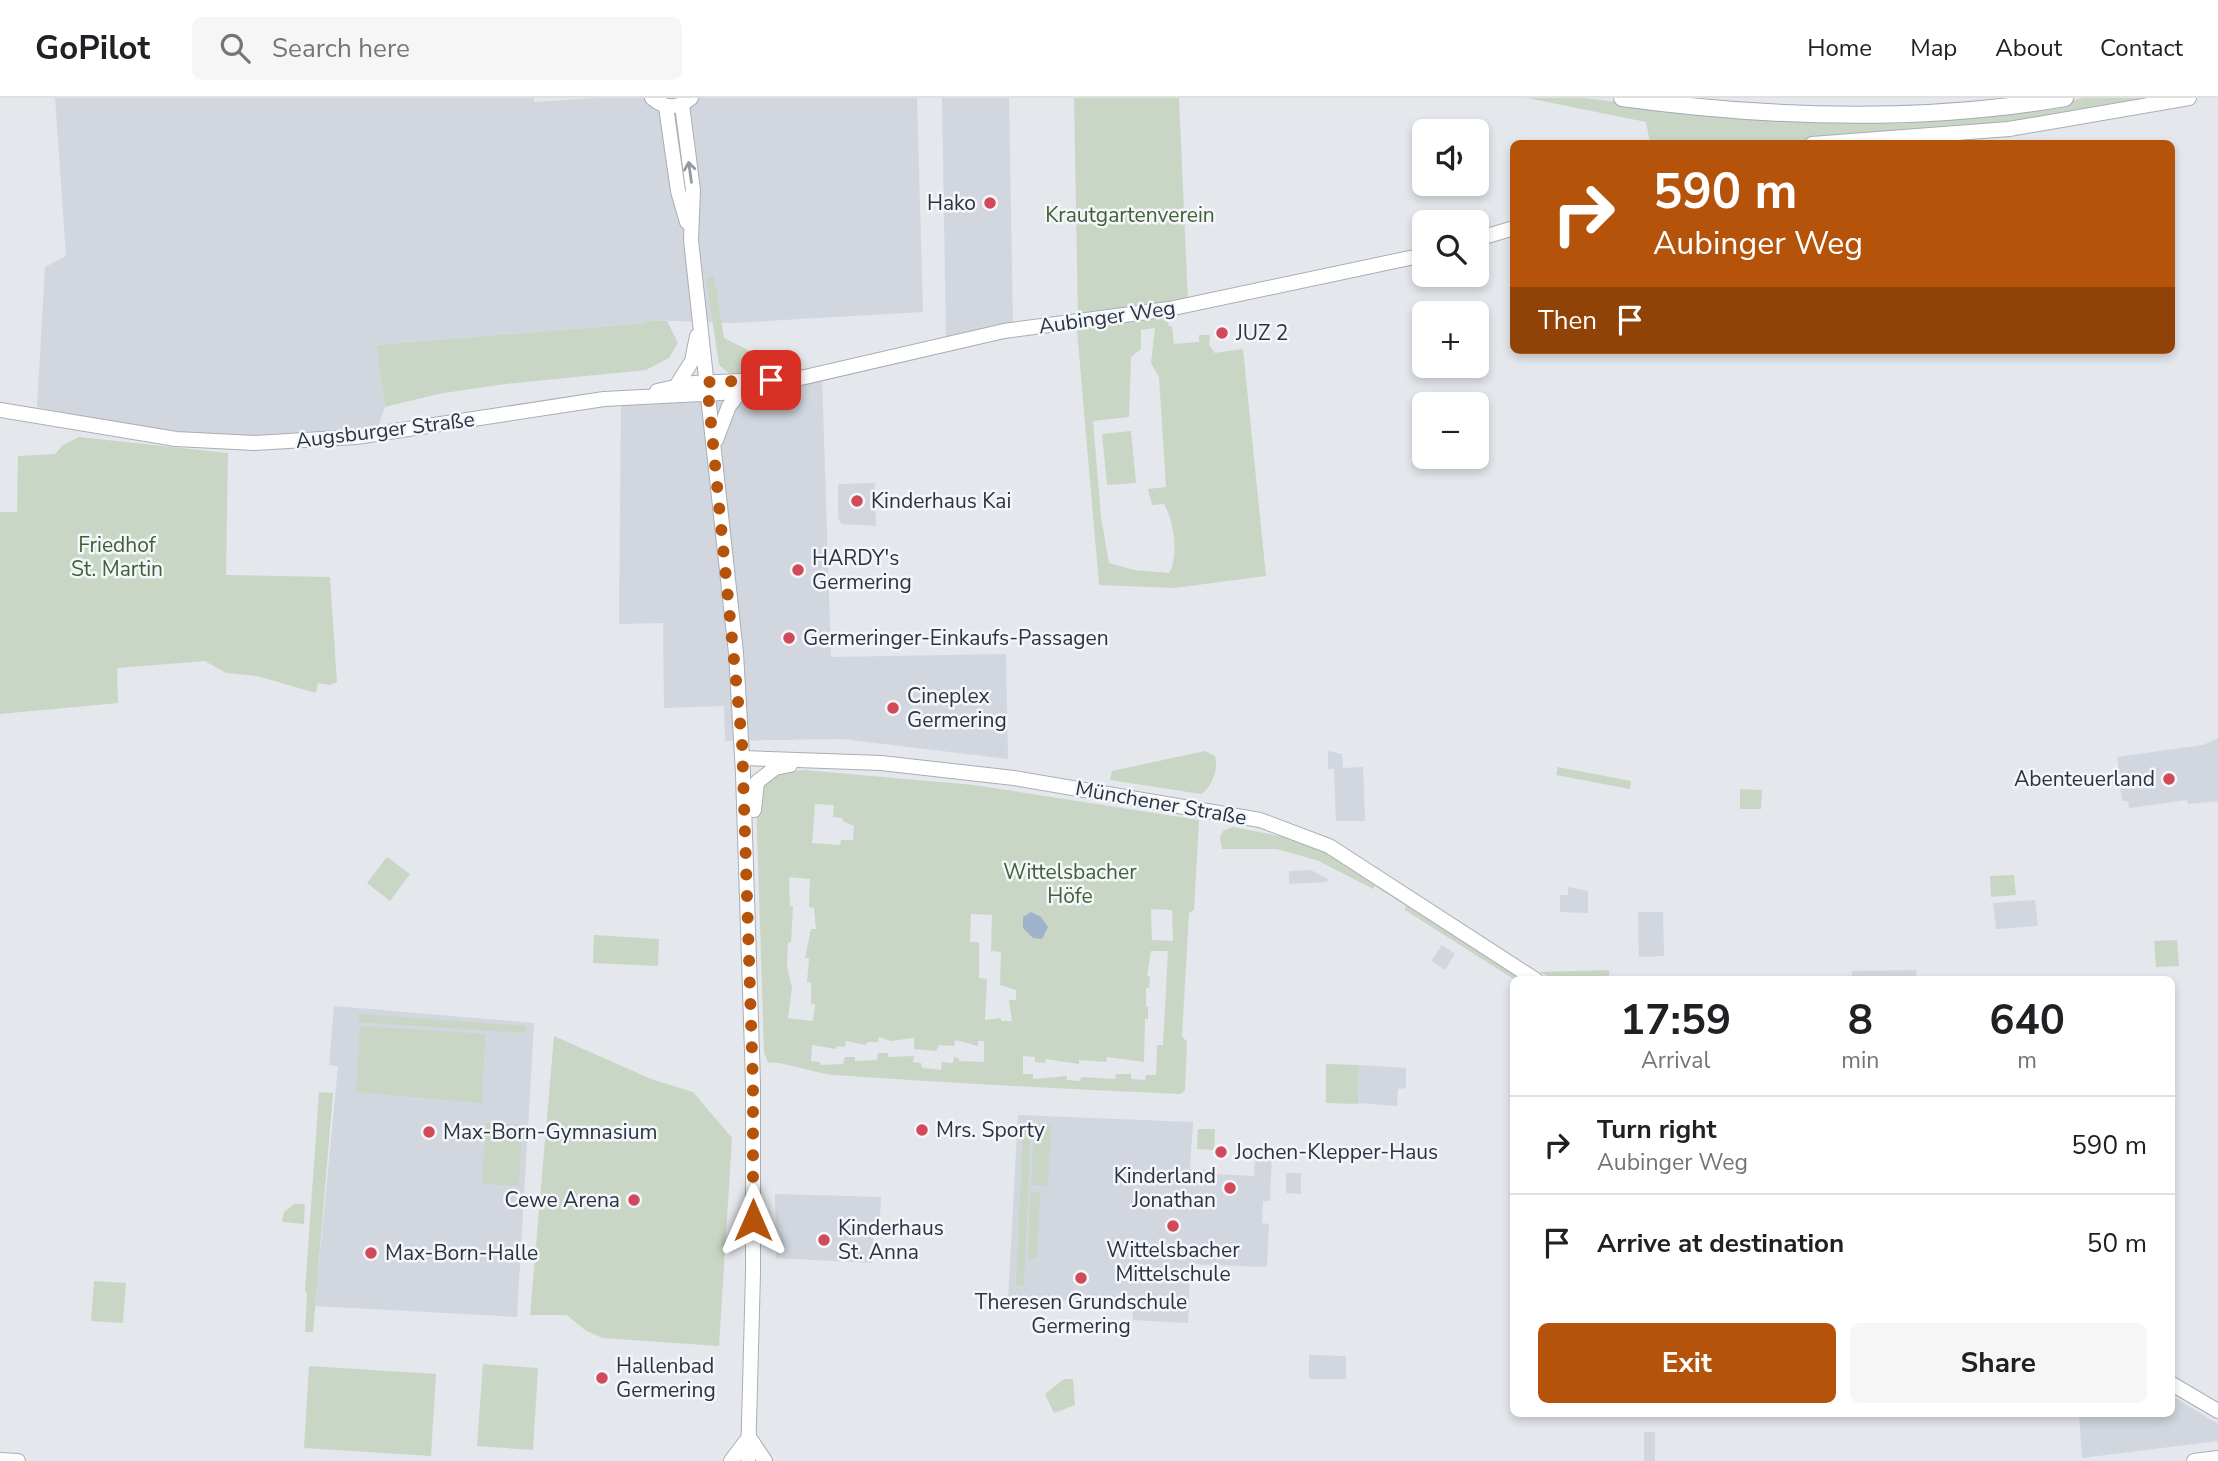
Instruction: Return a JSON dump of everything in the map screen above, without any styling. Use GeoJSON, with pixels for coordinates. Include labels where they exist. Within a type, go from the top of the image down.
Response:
{"type":"FeatureCollection","features":[{"type":"Feature","properties":{"kind":"main road"},"geometry":{"type":"LineString","coordinates":[[1622,98],[1715,109],[1813,116],[1954,110],[2065,98]]}},
{"type":"Feature","properties":{"kind":"street"},"geometry":{"type":"LineString","coordinates":[[652,98],[666,107],[678,191],[691,240]]}},
{"type":"Feature","properties":{"kind":"street"},"geometry":{"type":"LineString","coordinates":[[1865,140],[2009,129],[2189,98]]}},
{"type":"Feature","properties":{"kind":"street"},"geometry":{"type":"LineString","coordinates":[[666,107],[686,101],[693,190],[691,240],[714,444],[743,758],[753,1083],[748,1461]]}},
{"type":"Feature","properties":{"kind":"street"},"geometry":{"type":"LineString","coordinates":[[1489,235],[1510,229]]}},
{"type":"Feature","properties":{"kind":"street","name":"Aubinger Weg"},"geometry":{"type":"LineString","coordinates":[[708,389],[740,393],[790,379],[1004,331],[1168,309],[1412,258]]}},
{"type":"Feature","properties":{"kind":"street"},"geometry":{"type":"LineString","coordinates":[[677,385],[692,361],[699,324]]}},
{"type":"Feature","properties":{"kind":"street","name":"Aubinger Weg"},"geometry":{"type":"LineString","coordinates":[[708,389],[790,379]]}},
{"type":"Feature","properties":{"kind":"street","name":"Augsburger Straße"},"geometry":{"type":"LineString","coordinates":[[646,395],[677,385],[708,389]]}},
{"type":"Feature","properties":{"kind":"street","name":"Augsburger Straße"},"geometry":{"type":"LineString","coordinates":[[0,410],[176,439],[254,443],[356,437],[541,407],[708,389]]}},
{"type":"Feature","properties":{"kind":"street"},"geometry":{"type":"LineString","coordinates":[[714,444],[729,406],[740,393]]}},
{"type":"Feature","properties":{"kind":"street","name":"Münchener Straße"},"geometry":{"type":"LineString","coordinates":[[743,758],[810,760],[1014,778],[1234,814],[1270,823],[1329,846],[1530,976]]}},
{"type":"Feature","properties":{"kind":"street"},"geometry":{"type":"LineString","coordinates":[[747,914],[756,899],[753,797],[757,782],[775,768],[810,760]]}},
{"type":"Feature","properties":{"kind":"street"},"geometry":{"type":"LineString","coordinates":[[2175,1386],[2218,1411]]}},
{"type":"Feature","properties":{"kind":"street"},"geometry":{"type":"LineString","coordinates":[[731,1461],[749,1437]]}},
{"type":"Feature","properties":{"kind":"street"},"geometry":{"type":"LineString","coordinates":[[749,1437],[765,1461]]}},
{"type":"Feature","properties":{"kind":"street"},"geometry":{"type":"LineString","coordinates":[[2194,1461],[2218,1458]]}},
{"type":"Feature","properties":{"kind":"street"},"geometry":{"type":"LineString","coordinates":[[0,1460],[18,1461]]}},
{"type":"Feature","properties":{"kind":"shaded area"},"geometry":{"type":"Polygon","coordinates":[[[55,98],[534,98],[534,102],[596,98],[917,98],[923,312],[734,323],[648,320],[647,323],[376,345],[385,407],[377,430],[252,437],[178,433],[116,425],[37,407],[45,267],[66,256],[55,98]]]}},
{"type":"Feature","properties":{"kind":"shaded area"},"geometry":{"type":"Polygon","coordinates":[[[942,98],[1009,98],[1013,325],[946,338],[942,98]]]}},
{"type":"Feature","properties":{"kind":"shaded area"},"geometry":{"type":"Polygon","coordinates":[[[822,377],[831,657],[1006,654],[1008,759],[842,739],[725,741],[724,706],[664,708],[663,623],[619,624],[621,397],[822,377]]]}},
{"type":"Feature","properties":{"kind":"shaded area","name":"Kinderhaus Kai"},"geometry":{"type":"Polygon","coordinates":[[[875,483],[876,526],[842,524],[838,518],[838,484],[875,483]]]}},
{"type":"Feature","properties":{"kind":"shaded area","name":"Abenteuerland"},"geometry":{"type":"Polygon","coordinates":[[[2218,738],[2218,801],[2188,804],[2187,800],[2129,808],[2128,801],[2122,801],[2117,757],[2203,745],[2218,738]]]}},
{"type":"Feature","properties":{"kind":"shaded area"},"geometry":{"type":"Polygon","coordinates":[[[1328,751],[1342,754],[1343,768],[1363,767],[1365,821],[1336,821],[1334,769],[1328,769],[1328,751]]]}},
{"type":"Feature","properties":{"kind":"shaded area"},"geometry":{"type":"Polygon","coordinates":[[[1311,870],[1328,879],[1327,882],[1289,884],[1289,871],[1311,870]]]}},
{"type":"Feature","properties":{"kind":"shaded area"},"geometry":{"type":"Polygon","coordinates":[[[1568,887],[1588,891],[1588,913],[1560,912],[1560,895],[1568,895],[1568,887]]]}},
{"type":"Feature","properties":{"kind":"shaded area"},"geometry":{"type":"Polygon","coordinates":[[[2035,900],[2038,926],[1996,929],[1993,903],[2035,900]]]}},
{"type":"Feature","properties":{"kind":"shaded area"},"geometry":{"type":"Polygon","coordinates":[[[1638,912],[1663,912],[1664,956],[1639,957],[1638,912]]]}},
{"type":"Feature","properties":{"kind":"shaded area"},"geometry":{"type":"Polygon","coordinates":[[[1442,945],[1455,954],[1445,970],[1431,961],[1442,945]]]}},
{"type":"Feature","properties":{"kind":"shaded area"},"geometry":{"type":"Polygon","coordinates":[[[1916,970],[1917,976],[1852,976],[1852,971],[1916,970]]]}},
{"type":"Feature","properties":{"kind":"shaded area","name":"Max-Born-Gymnasium"},"geometry":{"type":"Polygon","coordinates":[[[334,1006],[534,1023],[517,1317],[315,1306],[338,1066],[329,1065],[334,1006]]]}},
{"type":"Feature","properties":{"kind":"shaded area"},"geometry":{"type":"Polygon","coordinates":[[[1359,1065],[1406,1068],[1406,1088],[1398,1089],[1397,1106],[1358,1103],[1359,1065]]]}},
{"type":"Feature","properties":{"kind":"shaded area"},"geometry":{"type":"Polygon","coordinates":[[[1018,1115],[1193,1122],[1190,1169],[1213,1170],[1214,1174],[1254,1176],[1255,1155],[1272,1155],[1270,1201],[1263,1201],[1262,1223],[1269,1224],[1267,1267],[1190,1264],[1188,1323],[1133,1320],[1132,1302],[1008,1299],[1018,1115]]]}},
{"type":"Feature","properties":{"kind":"shaded area"},"geometry":{"type":"Polygon","coordinates":[[[1286,1173],[1301,1173],[1301,1194],[1286,1193],[1286,1173]]]}},
{"type":"Feature","properties":{"kind":"shaded area","name":"Kinderhaus St. Anna"},"geometry":{"type":"Polygon","coordinates":[[[775,1194],[881,1197],[880,1216],[874,1222],[872,1263],[776,1258],[775,1194]]]}},
{"type":"Feature","properties":{"kind":"shaded area"},"geometry":{"type":"Polygon","coordinates":[[[1309,1355],[1346,1356],[1346,1379],[1309,1379],[1309,1355]]]}},
{"type":"Feature","properties":{"kind":"shaded area"},"geometry":{"type":"Polygon","coordinates":[[[2175,1398],[2218,1424],[2218,1441],[2082,1458],[2079,1417],[2175,1417],[2175,1398]]]}},
{"type":"Feature","properties":{"kind":"shaded area"},"geometry":{"type":"Polygon","coordinates":[[[1644,1432],[1655,1432],[1655,1461],[1644,1461],[1644,1432]]]}},
{"type":"Feature","properties":{"kind":"green space","name":"Krautgartenverein"},"geometry":{"type":"Polygon","coordinates":[[[1074,98],[1179,98],[1188,302],[1078,317],[1074,98]]]}},
{"type":"Feature","properties":{"kind":"green space"},"geometry":{"type":"Polygon","coordinates":[[[1527,98],[1585,98],[1726,116],[2059,103],[2084,98],[2151,98],[1975,128],[1845,134],[1813,140],[1649,140],[1646,122],[1527,98]]]}},
{"type":"Feature","properties":{"kind":"green space"},"geometry":{"type":"Polygon","coordinates":[[[714,276],[724,338],[748,350],[763,367],[748,374],[731,375],[719,365],[706,278],[714,276]]]}},
{"type":"Feature","properties":{"kind":"green space"},"geometry":{"type":"Polygon","coordinates":[[[1166,316],[1169,326],[1172,326],[1174,344],[1199,342],[1199,335],[1210,335],[1209,345],[1215,353],[1243,349],[1266,576],[1174,588],[1099,585],[1077,330],[1166,316]],[[1155,328],[1141,330],[1141,349],[1131,357],[1129,417],[1093,421],[1101,517],[1109,563],[1134,570],[1169,573],[1174,557],[1170,520],[1164,504],[1152,505],[1148,489],[1166,487],[1159,377],[1151,363],[1155,328]]]}},
{"type":"Feature","properties":{"kind":"green space"},"geometry":{"type":"Polygon","coordinates":[[[647,320],[667,321],[678,343],[669,358],[646,370],[505,384],[438,394],[385,407],[376,345],[647,323],[647,320]]]}},
{"type":"Feature","properties":{"kind":"green space"},"geometry":{"type":"Polygon","coordinates":[[[1131,431],[1136,483],[1107,485],[1102,434],[1131,431]]]}},
{"type":"Feature","properties":{"kind":"green space","name":"Friedhof St. Martin"},"geometry":{"type":"Polygon","coordinates":[[[79,437],[228,453],[226,575],[330,577],[337,682],[330,685],[318,683],[316,693],[257,676],[226,673],[205,661],[117,668],[118,703],[0,714],[0,512],[17,512],[18,456],[55,454],[63,445],[79,437]]]}},
{"type":"Feature","properties":{"kind":"green space"},"geometry":{"type":"Polygon","coordinates":[[[1205,751],[1215,756],[1216,766],[1211,782],[1201,794],[1110,780],[1112,771],[1205,751]]]}},
{"type":"Feature","properties":{"kind":"green space"},"geometry":{"type":"Polygon","coordinates":[[[1558,767],[1631,781],[1630,789],[1556,775],[1558,767]]]}},
{"type":"Feature","properties":{"kind":"green space","name":"Wittelsbacher Höfe"},"geometry":{"type":"Polygon","coordinates":[[[796,771],[974,785],[1199,820],[1194,910],[1189,913],[1182,1036],[1187,1042],[1185,1090],[1181,1094],[877,1078],[827,1074],[780,1063],[768,1063],[764,1052],[756,798],[770,780],[796,771]],[[815,804],[812,843],[840,845],[841,840],[853,840],[854,826],[843,821],[843,818],[833,817],[834,805],[815,804]],[[789,877],[790,906],[793,906],[791,942],[788,943],[787,966],[792,988],[788,1018],[813,1021],[815,1004],[811,1004],[811,983],[807,982],[809,958],[805,958],[811,929],[816,929],[814,908],[809,907],[810,879],[789,877]],[[1151,909],[1152,940],[1173,941],[1172,910],[1151,909]],[[971,914],[970,942],[979,942],[979,978],[987,979],[985,1020],[1001,1018],[1001,1021],[1012,1021],[1009,1000],[1016,1000],[1016,990],[1000,985],[1001,952],[991,951],[992,915],[971,914]],[[1151,951],[1147,976],[1150,976],[1149,988],[1146,988],[1148,1019],[1145,1019],[1144,1062],[1107,1057],[1106,1062],[1079,1060],[1079,1064],[1046,1059],[1045,1063],[1035,1062],[1035,1057],[1023,1056],[1023,1074],[1033,1074],[1033,1079],[1067,1076],[1067,1080],[1080,1081],[1081,1077],[1115,1079],[1116,1074],[1131,1074],[1131,1079],[1145,1080],[1146,1075],[1156,1075],[1157,1045],[1163,1045],[1168,951],[1151,951]],[[879,1037],[878,1042],[867,1042],[866,1045],[846,1041],[845,1047],[837,1046],[836,1049],[812,1045],[811,1061],[820,1062],[820,1065],[843,1064],[845,1057],[855,1057],[855,1061],[877,1060],[878,1053],[888,1053],[888,1057],[914,1056],[913,1062],[921,1063],[922,1068],[941,1070],[942,1062],[953,1063],[954,1057],[959,1058],[959,1061],[984,1062],[984,1041],[978,1041],[978,1046],[955,1040],[954,1046],[939,1045],[936,1051],[914,1049],[914,1038],[891,1041],[879,1037]]]}},
{"type":"Feature","properties":{"kind":"green space"},"geometry":{"type":"Polygon","coordinates":[[[1740,789],[1762,790],[1761,809],[1740,809],[1740,789]]]}},
{"type":"Feature","properties":{"kind":"green space"},"geometry":{"type":"Polygon","coordinates":[[[1233,827],[1300,840],[1323,851],[1521,976],[1510,977],[1405,910],[1406,906],[1375,886],[1373,889],[1319,861],[1277,849],[1222,849],[1220,837],[1223,831],[1233,827]]]}},
{"type":"Feature","properties":{"kind":"green space"},"geometry":{"type":"Polygon","coordinates":[[[387,857],[410,874],[390,901],[367,883],[387,857]]]}},
{"type":"Feature","properties":{"kind":"green space"},"geometry":{"type":"Polygon","coordinates":[[[2014,875],[2016,895],[1991,897],[1990,876],[2014,875]]]}},
{"type":"Feature","properties":{"kind":"green space"},"geometry":{"type":"Polygon","coordinates":[[[594,935],[659,939],[658,966],[593,963],[594,935]]]}},
{"type":"Feature","properties":{"kind":"green space"},"geometry":{"type":"Polygon","coordinates":[[[2177,940],[2179,966],[2156,967],[2154,941],[2177,940]]]}},
{"type":"Feature","properties":{"kind":"green space"},"geometry":{"type":"Polygon","coordinates":[[[1609,970],[1609,976],[1546,976],[1540,972],[1609,970]]]}},
{"type":"Feature","properties":{"kind":"green space"},"geometry":{"type":"Polygon","coordinates":[[[358,1014],[526,1026],[525,1033],[358,1022],[358,1014]]]}},
{"type":"Feature","properties":{"kind":"green space"},"geometry":{"type":"Polygon","coordinates":[[[360,1026],[485,1034],[482,1103],[356,1092],[360,1026]]]}},
{"type":"Feature","properties":{"kind":"green space","name":"Cewe Arena"},"geometry":{"type":"Polygon","coordinates":[[[554,1036],[651,1079],[693,1092],[732,1138],[719,1346],[602,1338],[585,1330],[567,1315],[530,1315],[554,1036]]]}},
{"type":"Feature","properties":{"kind":"green space"},"geometry":{"type":"Polygon","coordinates":[[[1326,1064],[1359,1065],[1358,1104],[1326,1103],[1326,1064]]]}},
{"type":"Feature","properties":{"kind":"green space"},"geometry":{"type":"Polygon","coordinates":[[[319,1092],[333,1093],[313,1332],[305,1332],[305,1291],[319,1092]]]}},
{"type":"Feature","properties":{"kind":"green space"},"geometry":{"type":"Polygon","coordinates":[[[486,1123],[522,1125],[519,1186],[482,1184],[486,1123]]]}},
{"type":"Feature","properties":{"kind":"green space"},"geometry":{"type":"Polygon","coordinates":[[[1034,1123],[1051,1124],[1048,1186],[1031,1185],[1034,1123]]]}},
{"type":"Feature","properties":{"kind":"green space"},"geometry":{"type":"Polygon","coordinates":[[[1023,1128],[1031,1128],[1024,1286],[1016,1286],[1023,1128]]]}},
{"type":"Feature","properties":{"kind":"green space"},"geometry":{"type":"Polygon","coordinates":[[[1198,1129],[1215,1129],[1214,1150],[1197,1149],[1198,1129]]]}},
{"type":"Feature","properties":{"kind":"green space"},"geometry":{"type":"Polygon","coordinates":[[[1030,1192],[1040,1193],[1037,1258],[1028,1258],[1030,1192]]]}},
{"type":"Feature","properties":{"kind":"green space"},"geometry":{"type":"Polygon","coordinates":[[[294,1204],[305,1204],[304,1224],[282,1222],[284,1212],[294,1204]]]}},
{"type":"Feature","properties":{"kind":"green space"},"geometry":{"type":"Polygon","coordinates":[[[94,1281],[126,1283],[123,1323],[91,1321],[94,1281]]]}},
{"type":"Feature","properties":{"kind":"green space"},"geometry":{"type":"Polygon","coordinates":[[[483,1364],[538,1368],[533,1450],[477,1446],[483,1364]]]}},
{"type":"Feature","properties":{"kind":"green space"},"geometry":{"type":"Polygon","coordinates":[[[309,1366],[436,1374],[431,1456],[304,1448],[309,1366]]]}},
{"type":"Feature","properties":{"kind":"green space"},"geometry":{"type":"Polygon","coordinates":[[[1064,1379],[1073,1379],[1075,1405],[1054,1413],[1045,1394],[1064,1379]]]}},
{"type":"Feature","properties":{"kind":"water"},"geometry":{"type":"Polygon","coordinates":[[[1031,912],[1041,917],[1048,927],[1042,939],[1033,938],[1023,928],[1023,917],[1031,912]]]}},
{"type":"Feature","properties":{"kind":"place","name":"Hako"},"geometry":{"type":"Point","coordinates":[990,203]}},
{"type":"Feature","properties":{"kind":"place","name":"JUZ 2"},"geometry":{"type":"Point","coordinates":[1222,333]}},
{"type":"Feature","properties":{"kind":"place","name":"Kinderhaus Kai"},"geometry":{"type":"Point","coordinates":[857,501]}},
{"type":"Feature","properties":{"kind":"place","name":"HARDY's Germering"},"geometry":{"type":"Point","coordinates":[798,570]}},
{"type":"Feature","properties":{"kind":"place","name":"Germeringer-Einkaufs-Passagen"},"geometry":{"type":"Point","coordinates":[789,638]}},
{"type":"Feature","properties":{"kind":"place","name":"Cineplex Germering"},"geometry":{"type":"Point","coordinates":[893,708]}},
{"type":"Feature","properties":{"kind":"place","name":"Abenteuerland"},"geometry":{"type":"Point","coordinates":[2169,779]}},
{"type":"Feature","properties":{"kind":"place","name":"Mrs. Sporty"},"geometry":{"type":"Point","coordinates":[922,1130]}},
{"type":"Feature","properties":{"kind":"place","name":"Max-Born-Gymnasium"},"geometry":{"type":"Point","coordinates":[429,1132]}},
{"type":"Feature","properties":{"kind":"place","name":"Jochen-Klepper-Haus"},"geometry":{"type":"Point","coordinates":[1221,1152]}},
{"type":"Feature","properties":{"kind":"place","name":"Kinderland Jonathan"},"geometry":{"type":"Point","coordinates":[1230,1188]}},
{"type":"Feature","properties":{"kind":"place","name":"Cewe Arena"},"geometry":{"type":"Point","coordinates":[634,1200]}},
{"type":"Feature","properties":{"kind":"place","name":"Wittelsbacher Mittelschule"},"geometry":{"type":"Point","coordinates":[1173,1226]}},
{"type":"Feature","properties":{"kind":"place","name":"Kinderhaus St. Anna"},"geometry":{"type":"Point","coordinates":[824,1240]}},
{"type":"Feature","properties":{"kind":"place","name":"Max-Born-Halle"},"geometry":{"type":"Point","coordinates":[371,1253]}},
{"type":"Feature","properties":{"kind":"place","name":"Theresen Grundschule Germering"},"geometry":{"type":"Point","coordinates":[1081,1278]}},
{"type":"Feature","properties":{"kind":"place","name":"Hallenbad Germering"},"geometry":{"type":"Point","coordinates":[602,1378]}},
{"type":"Feature","properties":{"kind":"route"},"geometry":{"type":"LineString","coordinates":[[753,1220],[753,1083],[742,742],[736,653],[707,382],[771,380]]}}]}
